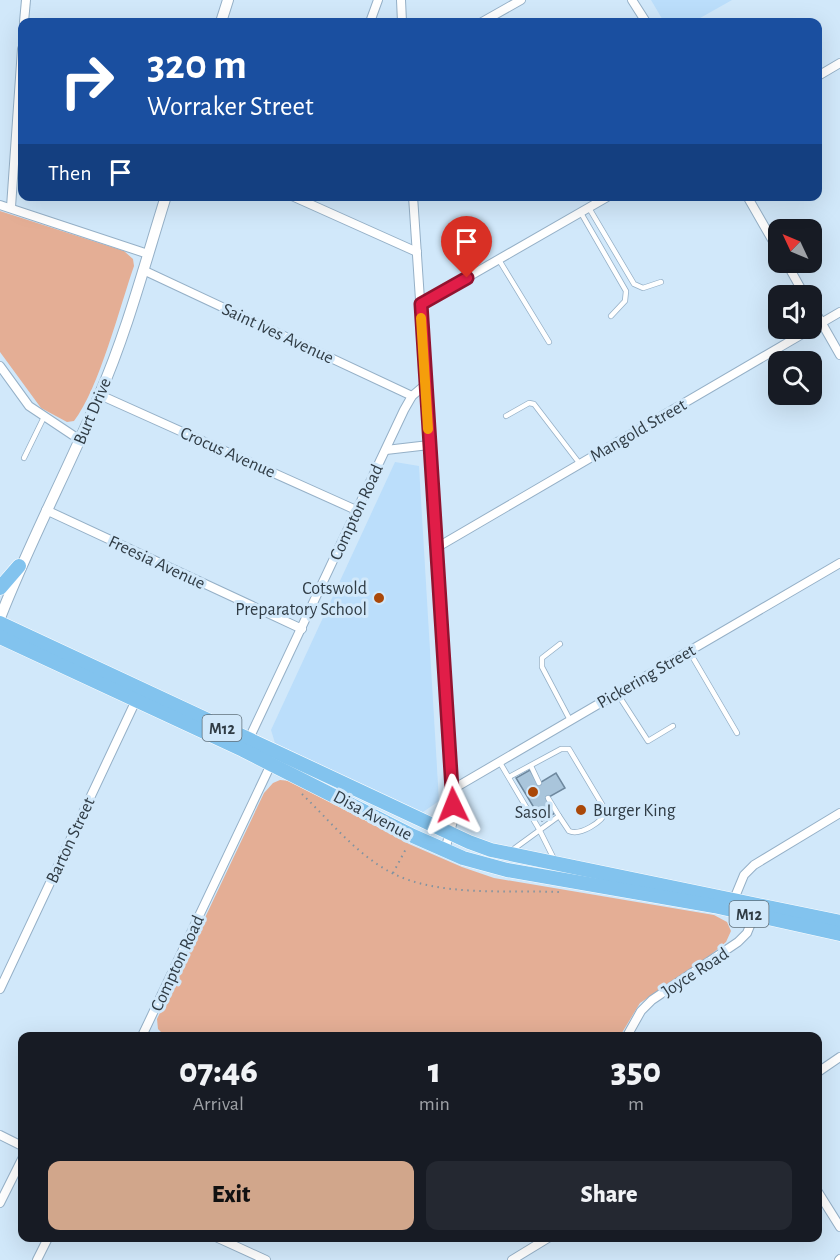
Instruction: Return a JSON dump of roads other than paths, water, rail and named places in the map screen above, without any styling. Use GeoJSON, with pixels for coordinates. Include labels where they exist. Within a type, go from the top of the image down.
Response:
{"type":"FeatureCollection","features":[{"type":"Feature","properties":{"kind":"main road"},"geometry":{"type":"LineString","coordinates":[[0,588],[19,566]]}},
{"type":"Feature","properties":{"kind":"main road","name":"Disa Avenue"},"geometry":{"type":"LineString","coordinates":[[0,623],[138,695]]}},
{"type":"Feature","properties":{"kind":"main road","name":"Disa Avenue"},"geometry":{"type":"LineString","coordinates":[[0,638],[138,695],[246,745],[445,850],[507,870],[732,904]]}},
{"type":"Feature","properties":{"kind":"main road","name":"Disa Avenue"},"geometry":{"type":"LineString","coordinates":[[273,759],[450,836],[506,853],[732,904],[840,934]]}},
{"type":"Feature","properties":{"kind":"main road","name":"Disa Avenue"},"geometry":{"type":"LineString","coordinates":[[756,910],[840,922]]}},
{"type":"Feature","properties":{"kind":"street"},"geometry":{"type":"LineString","coordinates":[[24,18],[26,0]]}},
{"type":"Feature","properties":{"kind":"street"},"geometry":{"type":"LineString","coordinates":[[222,18],[228,0]]}},
{"type":"Feature","properties":{"kind":"street"},"geometry":{"type":"LineString","coordinates":[[371,18],[378,0]]}},
{"type":"Feature","properties":{"kind":"street"},"geometry":{"type":"LineString","coordinates":[[401,0],[402,18]]}},
{"type":"Feature","properties":{"kind":"street"},"geometry":{"type":"LineString","coordinates":[[489,18],[521,0]]}},
{"type":"Feature","properties":{"kind":"street"},"geometry":{"type":"LineString","coordinates":[[633,0],[644,18]]}},
{"type":"Feature","properties":{"kind":"street"},"geometry":{"type":"LineString","coordinates":[[822,74],[840,63]]}},
{"type":"Feature","properties":{"kind":"street"},"geometry":{"type":"LineString","coordinates":[[11,207],[18,106]]}},
{"type":"Feature","properties":{"kind":"street","name":"Burt Drive"},"geometry":{"type":"LineString","coordinates":[[0,618],[19,566],[100,395],[144,270],[164,201]]}},
{"type":"Feature","properties":{"kind":"street"},"geometry":{"type":"LineString","coordinates":[[313,201],[417,252]]}},
{"type":"Feature","properties":{"kind":"street"},"geometry":{"type":"LineString","coordinates":[[413,201],[453,789],[450,836],[445,850]]}},
{"type":"Feature","properties":{"kind":"street"},"geometry":{"type":"LineString","coordinates":[[421,304],[601,201]]}},
{"type":"Feature","properties":{"kind":"street"},"geometry":{"type":"LineString","coordinates":[[750,201],[768,233]]}},
{"type":"Feature","properties":{"kind":"street"},"geometry":{"type":"LineString","coordinates":[[0,205],[148,254]]}},
{"type":"Feature","properties":{"kind":"street","name":"Saint Ives Avenue"},"geometry":{"type":"LineString","coordinates":[[144,270],[412,396]]}},
{"type":"Feature","properties":{"kind":"street","name":"Mangold Street"},"geometry":{"type":"LineString","coordinates":[[822,322],[840,312]]}},
{"type":"Feature","properties":{"kind":"street"},"geometry":{"type":"LineString","coordinates":[[822,325],[840,355]]}},
{"type":"Feature","properties":{"kind":"street","name":"Mangold Street"},"geometry":{"type":"LineString","coordinates":[[436,548],[794,339]]}},
{"type":"Feature","properties":{"kind":"street"},"geometry":{"type":"LineString","coordinates":[[0,366],[23,400],[44,417],[80,440]]}},
{"type":"Feature","properties":{"kind":"street","name":"Compton Road"},"geometry":{"type":"LineString","coordinates":[[246,745],[412,396],[425,385]]}},
{"type":"Feature","properties":{"kind":"street","name":"Crocus Avenue"},"geometry":{"type":"LineString","coordinates":[[100,395],[356,510]]}},
{"type":"Feature","properties":{"kind":"street"},"geometry":{"type":"LineString","coordinates":[[386,450],[429,445]]}},
{"type":"Feature","properties":{"kind":"street","name":"Freesia Avenue"},"geometry":{"type":"LineString","coordinates":[[46,510],[302,629]]}},
{"type":"Feature","properties":{"kind":"street","name":"Pickering Street"},"geometry":{"type":"LineString","coordinates":[[453,789],[840,563]]}},
{"type":"Feature","properties":{"kind":"street","name":"Barton Street"},"geometry":{"type":"LineString","coordinates":[[0,989],[138,695]]}},
{"type":"Feature","properties":{"kind":"street","name":"Compton Road"},"geometry":{"type":"LineString","coordinates":[[147,1032],[273,759]]}},
{"type":"Feature","properties":{"kind":"street"},"geometry":{"type":"LineString","coordinates":[[732,904],[744,875],[754,865],[840,813]]}},
{"type":"Feature","properties":{"kind":"street","name":"Joyce Road"},"geometry":{"type":"LineString","coordinates":[[629,1032],[646,1005],[732,948],[747,933],[756,910]]}},
{"type":"Feature","properties":{"kind":"street"},"geometry":{"type":"LineString","coordinates":[[822,1069],[840,1057]]}},
{"type":"Feature","properties":{"kind":"street"},"geometry":{"type":"LineString","coordinates":[[0,1135],[18,1144]]}},
{"type":"Feature","properties":{"kind":"street"},"geometry":{"type":"LineString","coordinates":[[0,1203],[18,1167]]}},
{"type":"Feature","properties":{"kind":"street"},"geometry":{"type":"LineString","coordinates":[[822,1198],[840,1227]]}},
{"type":"Feature","properties":{"kind":"street"},"geometry":{"type":"LineString","coordinates":[[37,1260],[46,1242]]}},
{"type":"Feature","properties":{"kind":"street"},"geometry":{"type":"LineString","coordinates":[[227,1242],[266,1260]]}},
{"type":"Feature","properties":{"kind":"street"},"geometry":{"type":"LineString","coordinates":[[512,1260],[541,1242]]}},
{"type":"Feature","properties":{"kind":"lane"},"geometry":{"type":"LineString","coordinates":[[589,208],[634,284],[643,288],[661,282]]}},
{"type":"Feature","properties":{"kind":"lane"},"geometry":{"type":"LineString","coordinates":[[581,213],[626,291],[625,301],[611,316]]}},
{"type":"Feature","properties":{"kind":"lane"},"geometry":{"type":"LineString","coordinates":[[499,260],[549,342]]}},
{"type":"Feature","properties":{"kind":"lane"},"geometry":{"type":"LineString","coordinates":[[507,416],[529,403],[534,404],[580,464]]}},
{"type":"Feature","properties":{"kind":"lane"},"geometry":{"type":"LineString","coordinates":[[24,458],[44,417]]}},
{"type":"Feature","properties":{"kind":"lane"},"geometry":{"type":"LineString","coordinates":[[560,644],[542,658],[542,667],[570,720]]}},
{"type":"Feature","properties":{"kind":"lane"},"geometry":{"type":"LineString","coordinates":[[689,651],[737,733]]}},
{"type":"Feature","properties":{"kind":"lane"},"geometry":{"type":"LineString","coordinates":[[617,693],[648,741],[673,726]]}},
{"type":"Feature","properties":{"kind":"lane"},"geometry":{"type":"LineString","coordinates":[[509,777],[561,748],[569,749],[606,811],[602,819],[578,833],[569,831],[548,798]]}},
{"type":"Feature","properties":{"kind":"lane"},"geometry":{"type":"LineString","coordinates":[[499,761],[556,863]]}},
{"type":"Feature","properties":{"kind":"lane"},"geometry":{"type":"LineString","coordinates":[[531,766],[539,783]]}},
{"type":"Feature","properties":{"kind":"lane"},"geometry":{"type":"LineString","coordinates":[[506,853],[527,841],[539,829],[559,816]]}},
{"type":"Feature","properties":{"kind":"place","name":"Cotswold Preparatory School"},"geometry":{"type":"Point","coordinates":[379,598]}},
{"type":"Feature","properties":{"kind":"place","name":"Sasol"},"geometry":{"type":"Point","coordinates":[533,792]}},
{"type":"Feature","properties":{"kind":"place","name":"Burger King"},"geometry":{"type":"Point","coordinates":[581,810]}}]}
